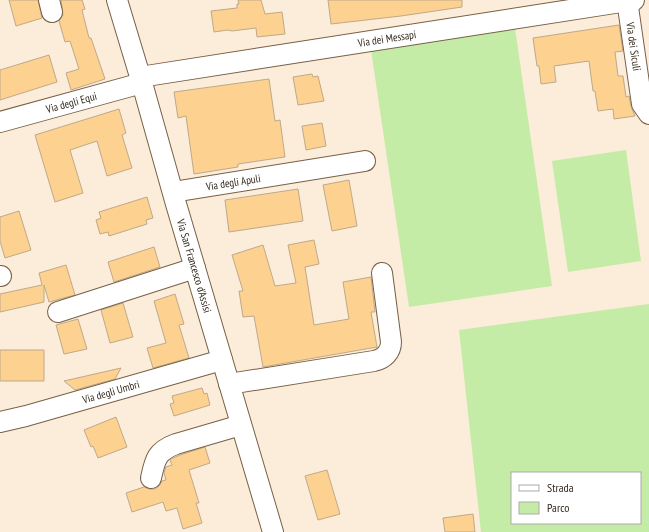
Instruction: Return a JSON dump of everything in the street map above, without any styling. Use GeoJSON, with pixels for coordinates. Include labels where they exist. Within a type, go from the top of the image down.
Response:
{"type":"FeatureCollection","features":[{"type":"Feature","properties":{"kind":"street","name":"Via San Francesco d'Assisi"},"geometry":{"type":"LineString","coordinates":[[117,0],[273,532]]}},
{"type":"Feature","properties":{"kind":"street","name":"Via dei Messapi"},"geometry":{"type":"LineString","coordinates":[[141,80],[629,0]]}},
{"type":"Feature","properties":{"kind":"street","name":"Via dei Siculi"},"geometry":{"type":"LineString","coordinates":[[629,0],[642,104],[649,114]]}},
{"type":"Feature","properties":{"kind":"street","name":"Via degli Equi"},"geometry":{"type":"LineString","coordinates":[[0,122],[141,80]]}},
{"type":"Feature","properties":{"kind":"street","name":"Via degli Apuli"},"geometry":{"type":"LineString","coordinates":[[173,192],[365,161]]}},
{"type":"Feature","properties":{"kind":"street"},"geometry":{"type":"LineString","coordinates":[[58,312],[195,268]]}},
{"type":"Feature","properties":{"kind":"street"},"geometry":{"type":"LineString","coordinates":[[229,384],[374,361],[384,357],[390,350],[391,342],[382,273]]}},
{"type":"Feature","properties":{"kind":"street","name":"Via degli Umbri"},"geometry":{"type":"LineString","coordinates":[[0,422],[26,416],[222,360]]}},
{"type":"Feature","properties":{"kind":"street"},"geometry":{"type":"LineString","coordinates":[[151,478],[157,456],[166,448],[241,425]]}},
{"type":"Feature","properties":{"kind":"green space"},"geometry":{"type":"Polygon","coordinates":[[[514,21],[552,286],[409,307],[370,43],[514,21]]]}},
{"type":"Feature","properties":{"kind":"green space"},"geometry":{"type":"Polygon","coordinates":[[[626,150],[641,261],[568,272],[552,161],[626,150]]]}},
{"type":"Feature","properties":{"kind":"green space"},"geometry":{"type":"Polygon","coordinates":[[[649,304],[649,532],[481,532],[459,330],[649,304]]]}},
{"type":"Feature","properties":{"kind":"building"},"geometry":{"type":"Polygon","coordinates":[[[9,0],[38,0],[42,18],[16,26],[9,0]]]}},
{"type":"Feature","properties":{"kind":"building"},"geometry":{"type":"Polygon","coordinates":[[[61,0],[82,0],[85,9],[82,10],[89,38],[91,38],[105,79],[71,90],[66,73],[79,69],[70,41],[65,42],[59,21],[63,15],[61,0]]]}},
{"type":"Feature","properties":{"kind":"building"},"geometry":{"type":"Polygon","coordinates":[[[238,0],[261,0],[265,14],[282,12],[285,34],[257,37],[256,28],[214,32],[211,11],[237,8],[237,4],[239,4],[238,0]]]}},
{"type":"Feature","properties":{"kind":"building"},"geometry":{"type":"Polygon","coordinates":[[[328,0],[462,0],[462,7],[331,24],[328,0]]]}},
{"type":"Feature","properties":{"kind":"building"},"geometry":{"type":"Polygon","coordinates":[[[619,25],[623,51],[615,52],[618,76],[623,76],[626,97],[629,96],[635,116],[614,119],[613,109],[598,111],[595,91],[593,91],[589,61],[554,66],[556,82],[541,84],[533,38],[619,25]]]}},
{"type":"Feature","properties":{"kind":"building"},"geometry":{"type":"Polygon","coordinates":[[[49,55],[57,82],[0,100],[0,70],[49,55]]]}},
{"type":"Feature","properties":{"kind":"building"},"geometry":{"type":"Polygon","coordinates":[[[312,74],[313,77],[318,76],[324,101],[298,105],[293,77],[312,74]]]}},
{"type":"Feature","properties":{"kind":"building"},"geometry":{"type":"Polygon","coordinates":[[[269,79],[275,121],[280,120],[285,157],[238,164],[238,167],[194,174],[186,116],[178,118],[174,92],[269,79]]]}},
{"type":"Feature","properties":{"kind":"building"},"geometry":{"type":"Polygon","coordinates":[[[119,109],[126,133],[122,135],[132,168],[107,176],[97,141],[70,150],[83,193],[55,202],[35,135],[119,109]]]}},
{"type":"Feature","properties":{"kind":"building"},"geometry":{"type":"Polygon","coordinates":[[[322,123],[326,146],[306,150],[302,126],[322,123]]]}},
{"type":"Feature","properties":{"kind":"building"},"geometry":{"type":"Polygon","coordinates":[[[349,180],[357,226],[332,231],[323,185],[349,180]]]}},
{"type":"Feature","properties":{"kind":"building"},"geometry":{"type":"Polygon","coordinates":[[[298,189],[303,221],[229,232],[225,200],[298,189]]]}},
{"type":"Feature","properties":{"kind":"building"},"geometry":{"type":"Polygon","coordinates":[[[147,197],[153,218],[146,220],[147,224],[109,236],[108,232],[100,234],[96,220],[101,218],[99,212],[147,197]]]}},
{"type":"Feature","properties":{"kind":"building"},"geometry":{"type":"Polygon","coordinates":[[[19,211],[31,250],[5,258],[0,241],[0,217],[19,211]]]}},
{"type":"Feature","properties":{"kind":"building"},"geometry":{"type":"Polygon","coordinates":[[[314,240],[319,264],[305,267],[314,325],[349,319],[343,282],[371,277],[375,312],[371,312],[377,347],[263,367],[254,316],[243,317],[239,291],[243,291],[232,255],[263,245],[275,286],[296,283],[288,245],[314,240]]]}},
{"type":"Feature","properties":{"kind":"building"},"geometry":{"type":"Polygon","coordinates":[[[154,247],[160,267],[114,282],[108,262],[154,247]]]}},
{"type":"Feature","properties":{"kind":"building"},"geometry":{"type":"Polygon","coordinates":[[[66,265],[75,295],[49,302],[44,285],[44,302],[0,312],[0,294],[42,285],[39,273],[66,265]]]}},
{"type":"Feature","properties":{"kind":"building"},"geometry":{"type":"Polygon","coordinates":[[[175,294],[184,324],[179,325],[189,358],[153,368],[147,348],[166,343],[154,301],[175,294]]]}},
{"type":"Feature","properties":{"kind":"building"},"geometry":{"type":"Polygon","coordinates":[[[123,303],[133,337],[110,343],[101,310],[123,303]]]}},
{"type":"Feature","properties":{"kind":"building"},"geometry":{"type":"Polygon","coordinates":[[[78,319],[87,349],[64,354],[56,325],[78,319]]]}},
{"type":"Feature","properties":{"kind":"building"},"geometry":{"type":"Polygon","coordinates":[[[0,350],[44,350],[44,381],[0,381],[0,350]]]}},
{"type":"Feature","properties":{"kind":"building"},"geometry":{"type":"Polygon","coordinates":[[[121,368],[115,379],[75,390],[64,381],[121,368]]]}},
{"type":"Feature","properties":{"kind":"building"},"geometry":{"type":"Polygon","coordinates":[[[202,388],[204,394],[207,393],[210,405],[174,416],[170,404],[174,403],[172,396],[202,388]]]}},
{"type":"Feature","properties":{"kind":"building"},"geometry":{"type":"Polygon","coordinates":[[[116,417],[127,447],[98,458],[93,446],[91,447],[84,430],[116,417]]]}},
{"type":"Feature","properties":{"kind":"building"},"geometry":{"type":"Polygon","coordinates":[[[205,447],[210,463],[189,470],[199,503],[196,503],[202,523],[183,529],[177,508],[166,511],[163,502],[132,512],[126,493],[144,487],[155,489],[162,481],[166,480],[164,473],[166,467],[172,465],[171,459],[205,447]]]}},
{"type":"Feature","properties":{"kind":"building"},"geometry":{"type":"Polygon","coordinates":[[[327,470],[340,514],[318,520],[305,476],[327,470]]]}},
{"type":"Feature","properties":{"kind":"building"},"geometry":{"type":"Polygon","coordinates":[[[473,514],[475,532],[445,532],[443,518],[473,514]]]}}]}
